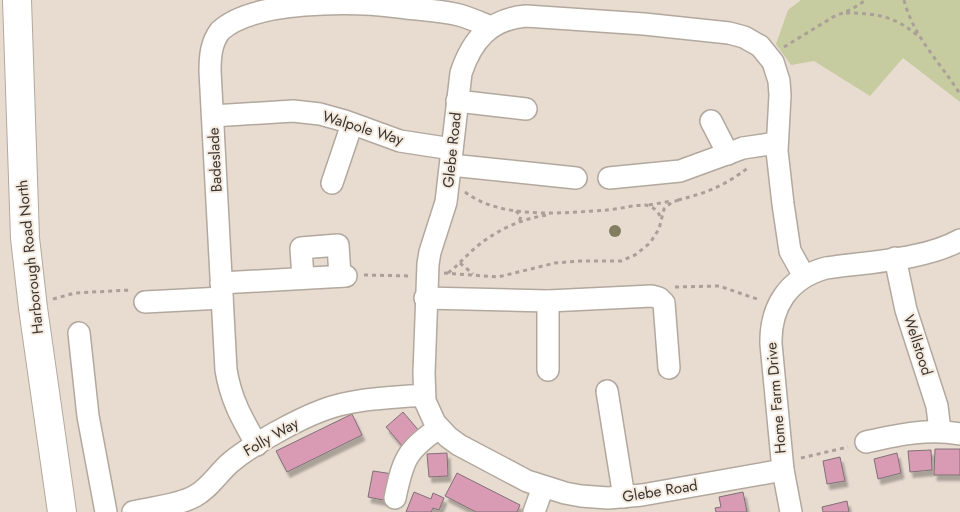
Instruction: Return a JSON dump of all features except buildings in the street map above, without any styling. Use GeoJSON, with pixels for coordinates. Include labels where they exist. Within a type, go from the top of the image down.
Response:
{"type":"FeatureCollection","features":[{"type":"Feature","properties":{"kind":"highway","name":"Harborough Road North"},"geometry":{"type":"LineString","coordinates":[[17,0],[25,238],[62,512]]}},
{"type":"Feature","properties":{"kind":"street","name":"Badeslade"},"geometry":{"type":"LineString","coordinates":[[256,445],[237,409],[229,388],[224,353],[210,71],[212,46],[219,33],[229,22],[257,5],[304,1],[372,2],[460,15],[491,27]]}},
{"type":"Feature","properties":{"kind":"street","name":"Glebe Road"},"geometry":{"type":"LineString","coordinates":[[783,470],[636,501],[581,496],[543,487],[514,474],[459,444],[439,428],[430,414],[424,395],[425,298],[430,252],[446,202],[461,73],[465,60],[474,44],[513,8],[538,16],[729,33],[752,41],[760,46],[769,56],[776,69],[780,86],[777,147],[788,242],[794,259],[804,276]]}},
{"type":"Feature","properties":{"kind":"street"},"geometry":{"type":"LineString","coordinates":[[457,100],[526,109]]}},
{"type":"Feature","properties":{"kind":"street","name":"Walpole Way"},"geometry":{"type":"LineString","coordinates":[[213,116],[293,111],[320,114],[400,141],[451,166],[576,178]]}},
{"type":"Feature","properties":{"kind":"street"},"geometry":{"type":"LineString","coordinates":[[711,121],[728,154]]}},
{"type":"Feature","properties":{"kind":"street"},"geometry":{"type":"LineString","coordinates":[[332,183],[352,124]]}},
{"type":"Feature","properties":{"kind":"street"},"geometry":{"type":"LineString","coordinates":[[608,178],[680,171],[743,148],[777,147]]}},
{"type":"Feature","properties":{"kind":"street","name":"Home Farm Drive"},"geometry":{"type":"LineString","coordinates":[[790,512],[783,470],[773,377],[771,328],[778,305],[783,297],[804,276],[826,268],[895,258],[944,247],[960,240]]}},
{"type":"Feature","properties":{"kind":"street"},"geometry":{"type":"LineString","coordinates":[[146,302],[303,278],[343,276],[338,245],[301,248],[303,278]]}},
{"type":"Feature","properties":{"kind":"street","name":"Wellstood"},"geometry":{"type":"LineString","coordinates":[[873,441],[912,432],[950,433],[938,406],[906,310],[895,258]]}},
{"type":"Feature","properties":{"kind":"street"},"geometry":{"type":"LineString","coordinates":[[425,298],[548,301],[652,296],[659,298],[664,303],[669,368]]}},
{"type":"Feature","properties":{"kind":"street"},"geometry":{"type":"LineString","coordinates":[[548,301],[548,370]]}},
{"type":"Feature","properties":{"kind":"street"},"geometry":{"type":"LineString","coordinates":[[79,333],[88,416],[106,512]]}},
{"type":"Feature","properties":{"kind":"street"},"geometry":{"type":"LineString","coordinates":[[607,391],[636,501]]}},
{"type":"Feature","properties":{"kind":"street","name":"Folly Way"},"geometry":{"type":"LineString","coordinates":[[133,512],[192,506],[219,472],[232,462],[256,445],[311,415],[344,403],[424,395]]}},
{"type":"Feature","properties":{"kind":"street"},"geometry":{"type":"LineString","coordinates":[[395,498],[408,454],[439,428]]}},
{"type":"Feature","properties":{"kind":"street"},"geometry":{"type":"LineString","coordinates":[[534,512],[543,487]]}},
{"type":"Feature","properties":{"kind":"path"},"geometry":{"type":"LineString","coordinates":[[769,56],[833,17],[866,0]]}},
{"type":"Feature","properties":{"kind":"path"},"geometry":{"type":"LineString","coordinates":[[904,0],[909,18],[919,37],[960,94]]}},
{"type":"Feature","properties":{"kind":"path"},"geometry":{"type":"LineString","coordinates":[[844,13],[864,13],[891,18],[904,24],[919,37]]}},
{"type":"Feature","properties":{"kind":"path"},"geometry":{"type":"LineString","coordinates":[[451,166],[459,188],[482,203],[516,211],[555,213],[608,210],[678,200],[699,194],[725,184],[777,147]]}},
{"type":"Feature","properties":{"kind":"path"},"geometry":{"type":"LineString","coordinates":[[441,273],[498,277],[544,264],[621,261],[635,255],[650,243],[659,229],[662,213],[667,205],[678,200]]}},
{"type":"Feature","properties":{"kind":"path"},"geometry":{"type":"LineString","coordinates":[[645,205],[655,209],[661,218]]}},
{"type":"Feature","properties":{"kind":"path"},"geometry":{"type":"LineString","coordinates":[[516,211],[521,216],[521,220],[517,223]]}},
{"type":"Feature","properties":{"kind":"path"},"geometry":{"type":"LineString","coordinates":[[448,273],[482,242],[502,230],[538,216],[555,213]]}},
{"type":"Feature","properties":{"kind":"path"},"geometry":{"type":"LineString","coordinates":[[460,263],[469,273],[475,276]]}},
{"type":"Feature","properties":{"kind":"path"},"geometry":{"type":"LineString","coordinates":[[343,276],[417,277]]}},
{"type":"Feature","properties":{"kind":"path"},"geometry":{"type":"LineString","coordinates":[[667,288],[712,286],[760,300]]}},
{"type":"Feature","properties":{"kind":"path"},"geometry":{"type":"LineString","coordinates":[[800,458],[873,441]]}},
{"type":"Feature","properties":{"kind":"green space"},"geometry":{"type":"Polygon","coordinates":[[[801,0],[960,0],[960,102],[903,58],[870,96],[814,61],[791,65],[776,44],[788,10],[801,0]]]}}]}
